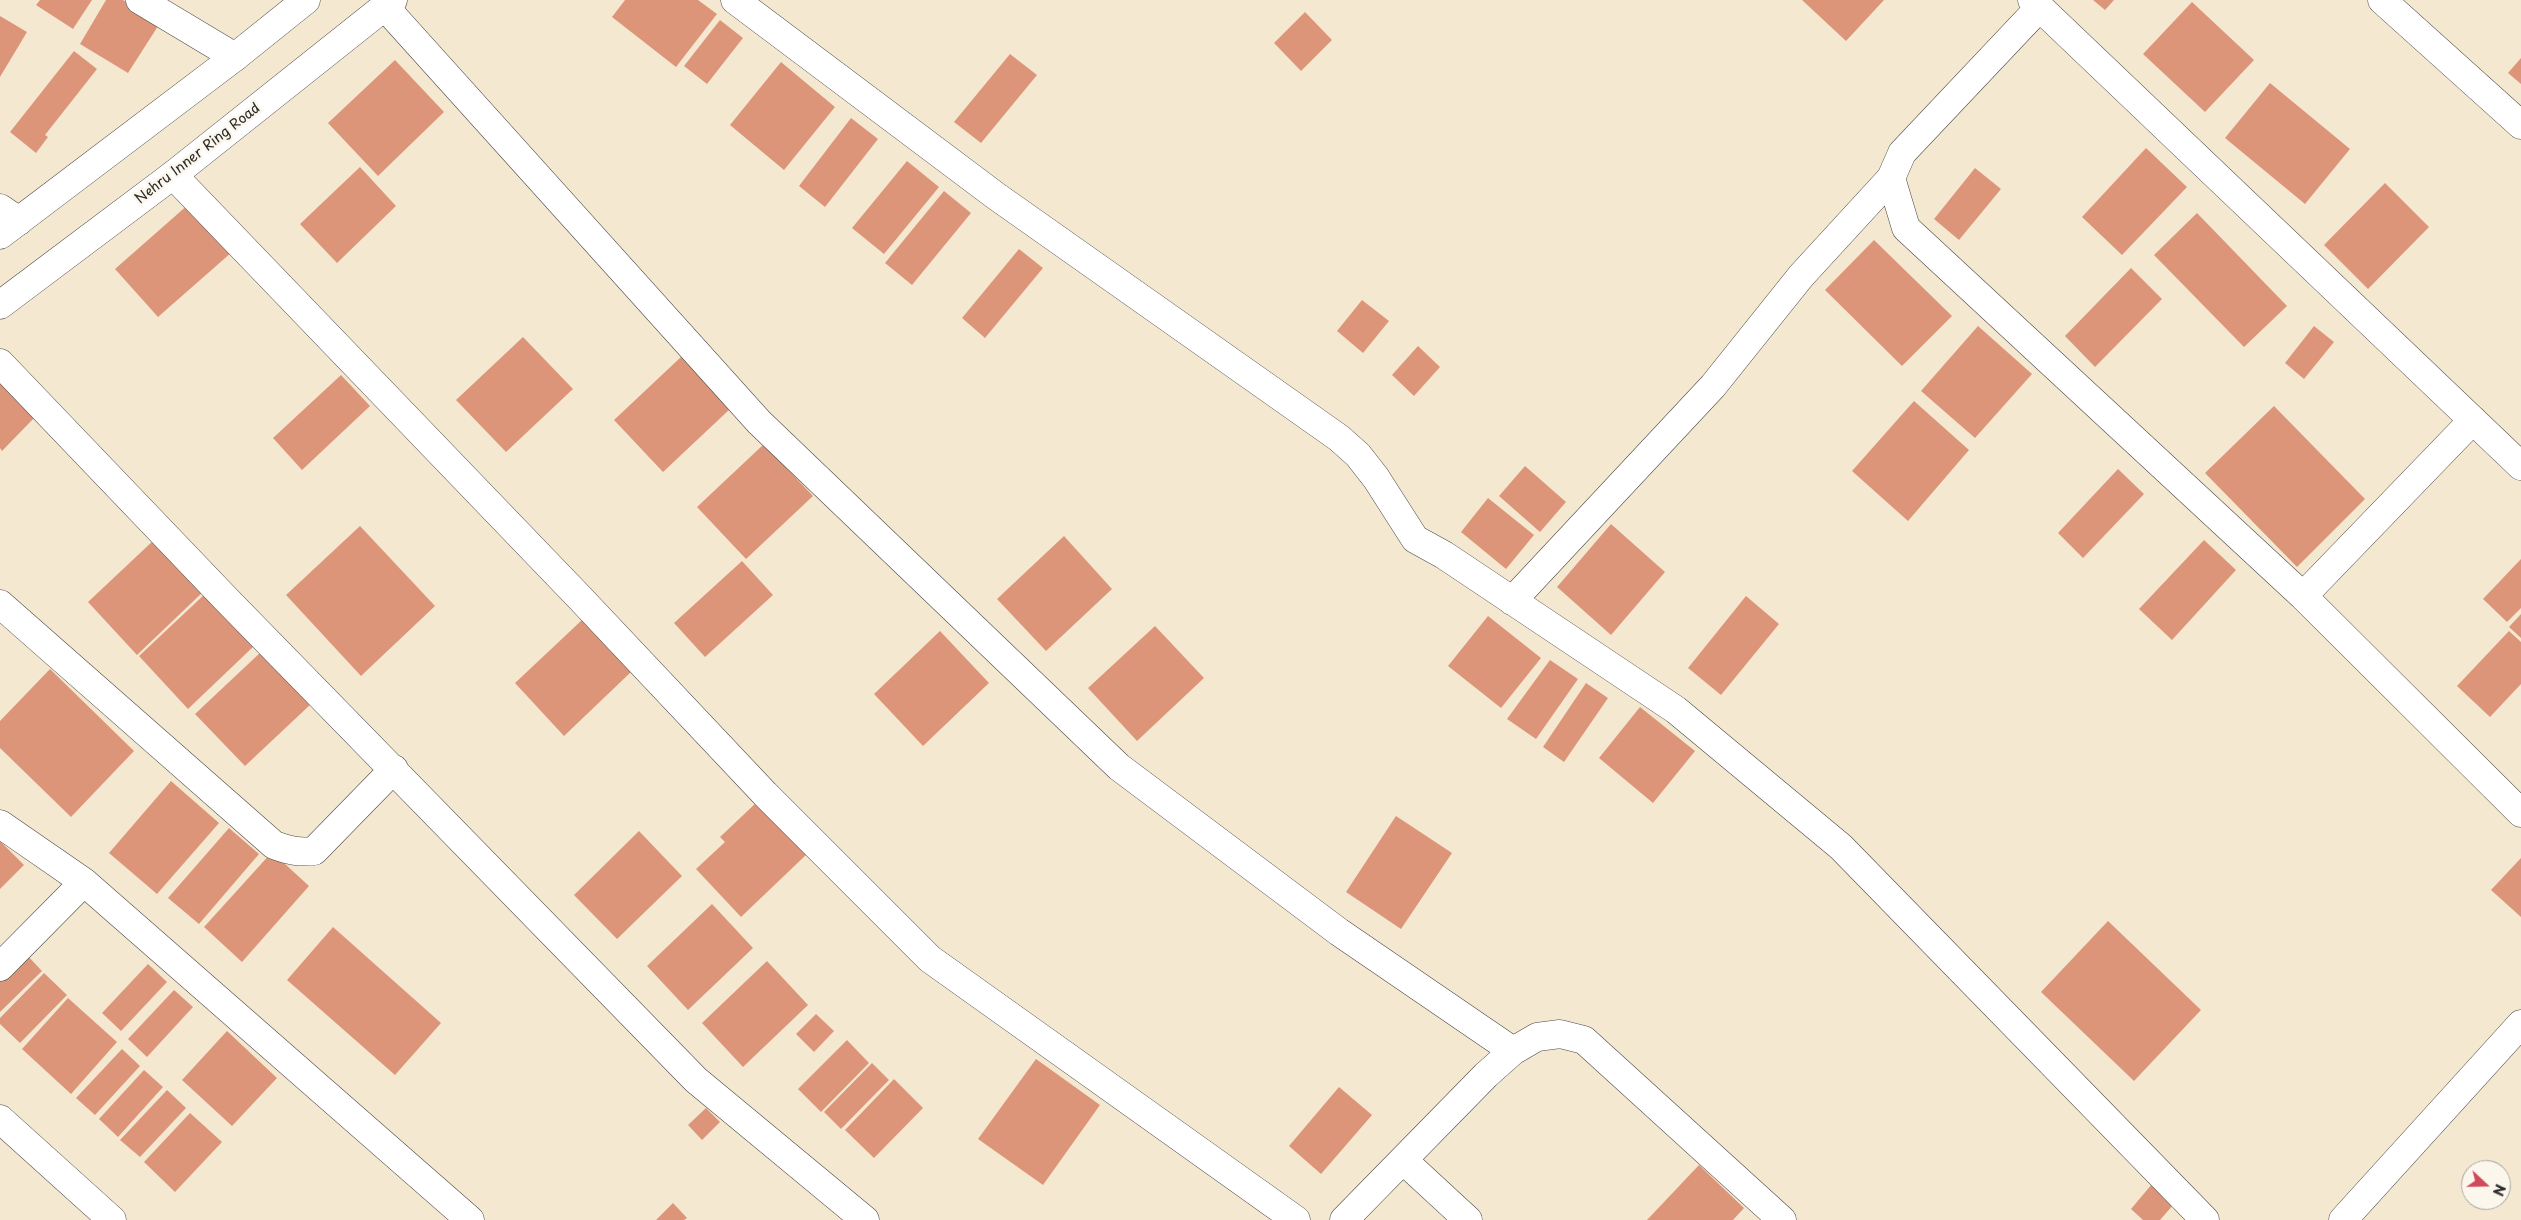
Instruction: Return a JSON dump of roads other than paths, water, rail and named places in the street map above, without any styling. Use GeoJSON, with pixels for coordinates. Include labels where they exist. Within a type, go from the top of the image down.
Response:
{"type":"FeatureCollection","features":[{"type":"Feature","properties":{"kind":"street"},"geometry":{"type":"LineString","coordinates":[[140,0],[235,57]]}},
{"type":"Feature","properties":{"kind":"street"},"geometry":{"type":"LineString","coordinates":[[6,221],[235,57],[306,0]]}},
{"type":"Feature","properties":{"kind":"street"},"geometry":{"type":"LineString","coordinates":[[735,0],[996,196],[1340,438],[1358,455],[1376,478],[1415,539],[1444,555],[1676,710],[1840,847],[2205,1220]]}},
{"type":"Feature","properties":{"kind":"street"},"geometry":{"type":"LineString","coordinates":[[2382,0],[2521,125]]}},
{"type":"Feature","properties":{"kind":"street"},"geometry":{"type":"LineString","coordinates":[[389,3],[759,422],[1119,767],[1339,932],[1513,1051]]}},
{"type":"Feature","properties":{"kind":"street","name":"Nehru Inner Ring Road"},"geometry":{"type":"LineString","coordinates":[[0,305],[173,175],[389,3]]}},
{"type":"Feature","properties":{"kind":"street"},"geometry":{"type":"LineString","coordinates":[[1512,601],[1713,386],[1801,276],[1891,178],[1902,153],[2036,4],[2521,466]]}},
{"type":"Feature","properties":{"kind":"street"},"geometry":{"type":"LineString","coordinates":[[173,175],[765,794],[930,959],[1296,1220]]}},
{"type":"Feature","properties":{"kind":"street"},"geometry":{"type":"LineString","coordinates":[[1891,178],[1906,228],[2303,596],[2521,813]]}},
{"type":"Feature","properties":{"kind":"street"},"geometry":{"type":"LineString","coordinates":[[0,363],[226,599],[696,1080],[865,1220]]}},
{"type":"Feature","properties":{"kind":"street"},"geometry":{"type":"LineString","coordinates":[[2303,596],[2473,420]]}},
{"type":"Feature","properties":{"kind":"street"},"geometry":{"type":"LineString","coordinates":[[0,604],[274,845],[295,852],[314,851],[394,770]]}},
{"type":"Feature","properties":{"kind":"street"},"geometry":{"type":"LineString","coordinates":[[0,824],[84,882],[470,1220]]}},
{"type":"Feature","properties":{"kind":"street"},"geometry":{"type":"LineString","coordinates":[[0,967],[84,882]]}},
{"type":"Feature","properties":{"kind":"street"},"geometry":{"type":"LineString","coordinates":[[2343,1220],[2521,1024]]}},
{"type":"Feature","properties":{"kind":"street"},"geometry":{"type":"LineString","coordinates":[[1344,1220],[1486,1075],[1513,1051],[1537,1036],[1560,1034],[1584,1040],[1782,1220]]}},
{"type":"Feature","properties":{"kind":"street"},"geometry":{"type":"LineString","coordinates":[[0,1119],[112,1220]]}},
{"type":"Feature","properties":{"kind":"street"},"geometry":{"type":"LineString","coordinates":[[1404,1160],[1468,1220]]}}]}
